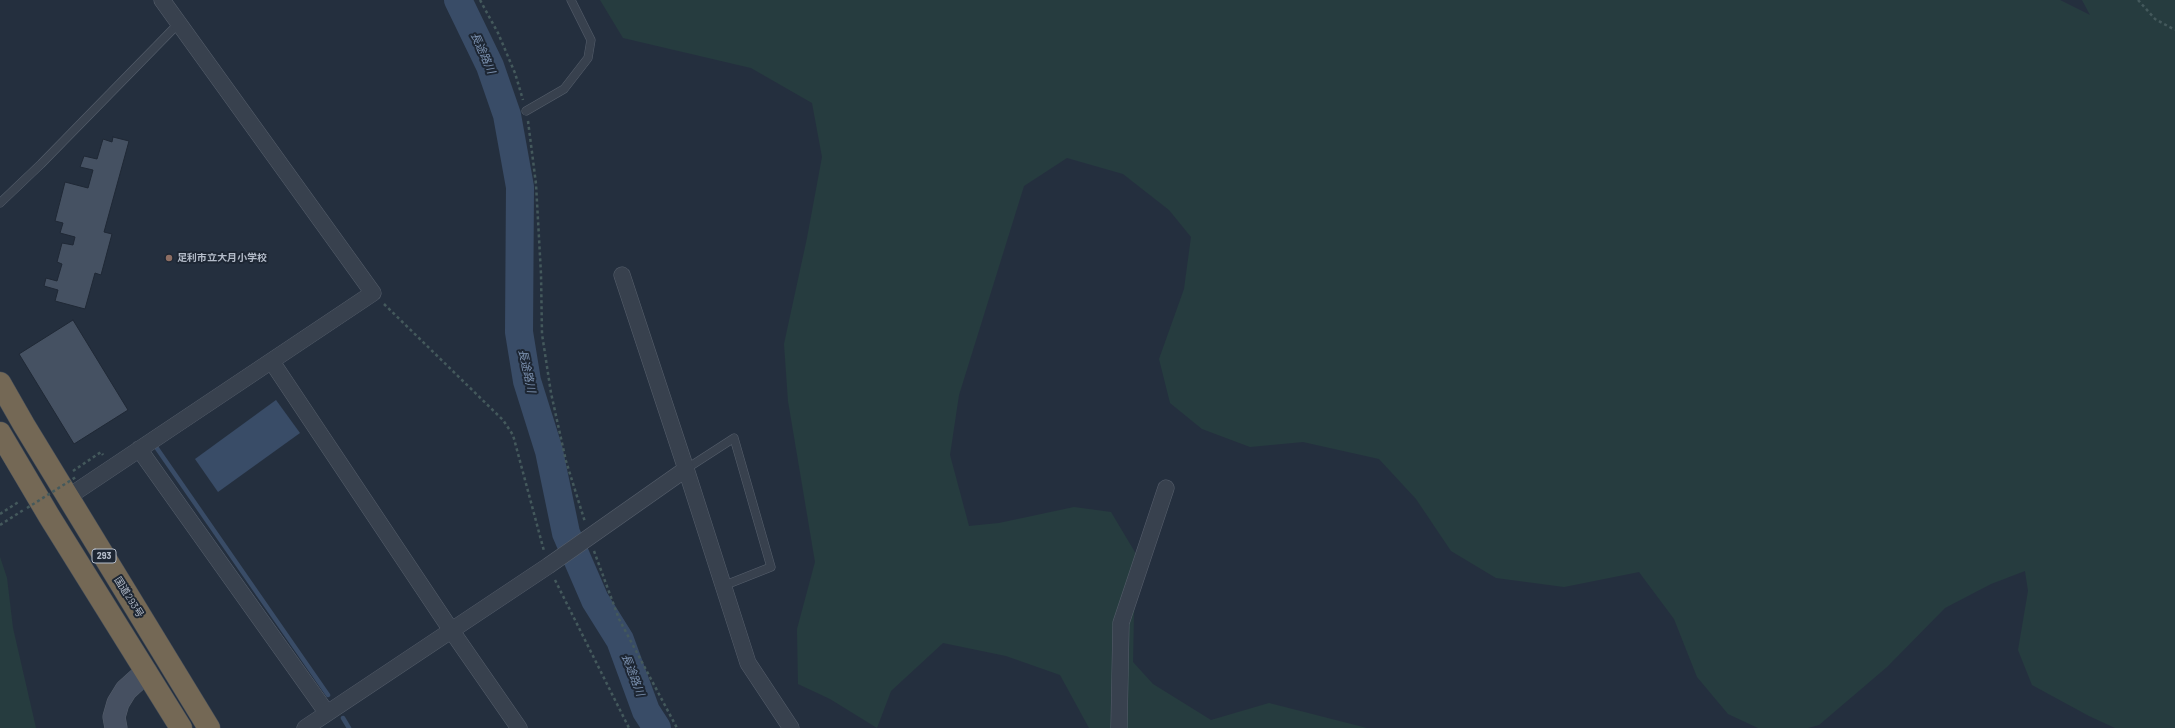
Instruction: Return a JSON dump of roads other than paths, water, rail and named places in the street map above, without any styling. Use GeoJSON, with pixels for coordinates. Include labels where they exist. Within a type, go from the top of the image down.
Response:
{"type":"FeatureCollection","features":[{"type":"Feature","properties":{"kind":"highway","name":"国道293号"},"geometry":{"type":"LineString","coordinates":[[0,383],[72,487],[209,728]]}},
{"type":"Feature","properties":{"kind":"highway","name":"293"},"geometry":{"type":"LineString","coordinates":[[0,433],[49,516],[181,728]]}},
{"type":"Feature","properties":{"kind":"street"},"geometry":{"type":"LineString","coordinates":[[72,487],[139,449],[272,362],[373,293],[162,0]]}},
{"type":"Feature","properties":{"kind":"street"},"geometry":{"type":"LineString","coordinates":[[622,275],[748,663],[791,728]]}},
{"type":"Feature","properties":{"kind":"street"},"geometry":{"type":"LineString","coordinates":[[272,362],[451,630],[519,728]]}},
{"type":"Feature","properties":{"kind":"street"},"geometry":{"type":"LineString","coordinates":[[139,449],[328,713]]}},
{"type":"Feature","properties":{"kind":"street"},"geometry":{"type":"LineString","coordinates":[[305,728],[551,564],[686,469]]}},
{"type":"Feature","properties":{"kind":"street"},"geometry":{"type":"LineString","coordinates":[[1119,728],[1121,623],[1166,488]]}},
{"type":"Feature","properties":{"kind":"street"},"geometry":{"type":"LineString","coordinates":[[116,728],[114,717],[118,703],[126,690],[146,672]]}},
{"type":"Feature","properties":{"kind":"lane"},"geometry":{"type":"LineString","coordinates":[[526,111],[564,89],[588,58],[591,40],[571,0]]}},
{"type":"Feature","properties":{"kind":"lane"},"geometry":{"type":"LineString","coordinates":[[0,203],[41,164],[179,23]]}},
{"type":"Feature","properties":{"kind":"lane"},"geometry":{"type":"LineString","coordinates":[[686,469],[734,438],[771,567],[723,586]]}},
{"type":"Feature","properties":{"kind":"water"},"geometry":{"type":"Polygon","coordinates":[[[276,400],[300,433],[218,492],[195,459],[276,400]]]}},
{"type":"Feature","properties":{"kind":"waterway","name":"長途路川"},"geometry":{"type":"LineString","coordinates":[[458,0],[490,66],[507,115],[520,187],[519,332],[527,381],[549,451],[566,533],[595,600],[620,640],[646,711],[657,728]]}},
{"type":"Feature","properties":{"kind":"waterway"},"geometry":{"type":"LineString","coordinates":[[156,447],[328,695]]}},
{"type":"Feature","properties":{"kind":"waterway"},"geometry":{"type":"LineString","coordinates":[[343,718],[349,728]]}},
{"type":"Feature","properties":{"kind":"place","name":"足利市立大月小学校"},"geometry":{"type":"Point","coordinates":[169,258]}}]}
